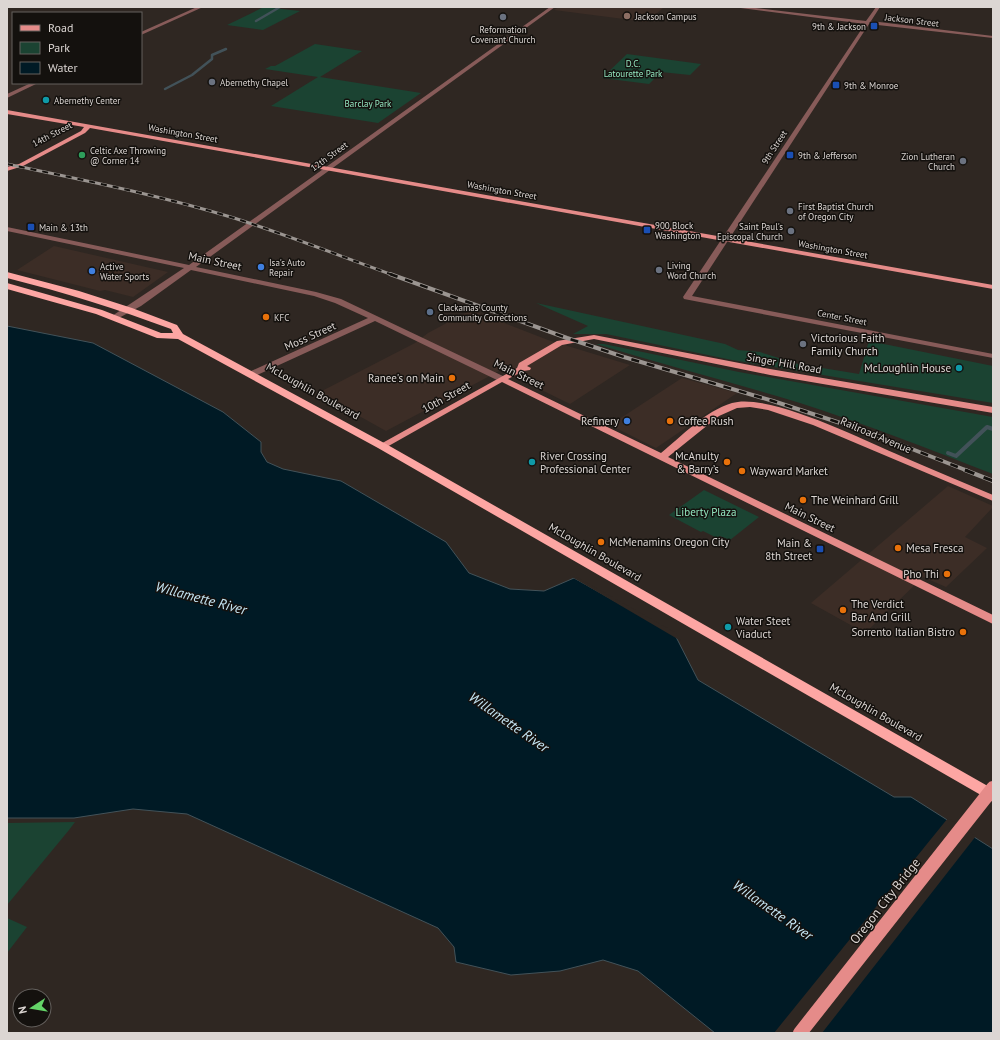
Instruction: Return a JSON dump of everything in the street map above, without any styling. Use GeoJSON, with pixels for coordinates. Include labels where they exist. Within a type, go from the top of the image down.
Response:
{"type":"FeatureCollection","features":[{"type":"Feature","properties":{"kind":"highway","name":"McLoughlin Boulevard"},"geometry":{"type":"LineString","coordinates":[[7,276],[76,293],[129,310],[174,327],[180,336]]}},
{"type":"Feature","properties":{"kind":"highway","name":"McLoughlin Boulevard"},"geometry":{"type":"LineString","coordinates":[[7,286],[115,318],[160,336],[180,336],[382,446],[548,543],[993,796]]}},
{"type":"Feature","properties":{"kind":"main road","name":"Washington Street"},"geometry":{"type":"LineString","coordinates":[[7,112],[993,288]]}},
{"type":"Feature","properties":{"kind":"main road","name":"14th Street"},"geometry":{"type":"LineString","coordinates":[[8,169],[21,165],[83,132],[88,127]]}},
{"type":"Feature","properties":{"kind":"main road","name":"Singer Hill Road"},"geometry":{"type":"LineString","coordinates":[[570,342],[585,338],[600,338],[750,368],[993,410]]}},
{"type":"Feature","properties":{"kind":"main road","name":"10th Street"},"geometry":{"type":"LineString","coordinates":[[382,446],[502,379],[521,369],[529,368],[568,346],[570,342]]}},
{"type":"Feature","properties":{"kind":"main road","name":"Main Street"},"geometry":{"type":"LineString","coordinates":[[502,379],[993,620]]}},
{"type":"Feature","properties":{"kind":"main road","name":"Railroad Avenue"},"geometry":{"type":"LineString","coordinates":[[661,458],[680,441],[723,410],[736,405],[746,404],[781,411],[818,424],[993,498]]}},
{"type":"Feature","properties":{"kind":"main road","name":"Oregon City Bridge"},"geometry":{"type":"LineString","coordinates":[[800,1033],[993,788]]}},
{"type":"Feature","properties":{"kind":"street"},"geometry":{"type":"LineString","coordinates":[[142,34],[201,7]]}},
{"type":"Feature","properties":{"kind":"street","name":"12th Street"},"geometry":{"type":"LineString","coordinates":[[115,318],[190,268],[552,7]]}},
{"type":"Feature","properties":{"kind":"street","name":"Jackson Street"},"geometry":{"type":"LineString","coordinates":[[735,7],[993,37]]}},
{"type":"Feature","properties":{"kind":"street","name":"9th Street"},"geometry":{"type":"LineString","coordinates":[[687,297],[878,7]]}},
{"type":"Feature","properties":{"kind":"street"},"geometry":{"type":"LineString","coordinates":[[7,96],[33,84]]}},
{"type":"Feature","properties":{"kind":"street","name":"Main Street"},"geometry":{"type":"LineString","coordinates":[[7,229],[328,298],[349,305],[502,379]]}},
{"type":"Feature","properties":{"kind":"street","name":"Center Street"},"geometry":{"type":"LineString","coordinates":[[687,297],[993,356]]}},
{"type":"Feature","properties":{"kind":"street","name":"Moss Street"},"geometry":{"type":"LineString","coordinates":[[252,374],[376,318]]}},
{"type":"Feature","properties":{"kind":"shaded area","name":"Jackson Campus"},"geometry":{"type":"Polygon","coordinates":[[[559,7],[664,7],[647,22],[554,10],[559,7]]]}},
{"type":"Feature","properties":{"kind":"shaded area","name":"Active Water Sports"},"geometry":{"type":"Polygon","coordinates":[[[54,246],[168,272],[133,297],[105,290],[100,291],[17,270],[54,246]]]}},
{"type":"Feature","properties":{"kind":"shaded area"},"geometry":{"type":"Polygon","coordinates":[[[471,310],[548,340],[630,365],[570,404],[501,370],[386,431],[318,393],[415,343],[428,333],[471,310]]]}},
{"type":"Feature","properties":{"kind":"shaded area"},"geometry":{"type":"Polygon","coordinates":[[[682,378],[737,393],[656,448],[610,425],[682,378]]]}},
{"type":"Feature","properties":{"kind":"shaded area"},"geometry":{"type":"Polygon","coordinates":[[[948,486],[993,507],[965,537],[987,548],[946,587],[923,577],[865,633],[811,603],[948,486]]]}},
{"type":"Feature","properties":{"kind":"green space"},"geometry":{"type":"Polygon","coordinates":[[[264,7],[300,11],[263,30],[227,25],[264,7]]]}},
{"type":"Feature","properties":{"kind":"green space","name":"Barclay Park"},"geometry":{"type":"Polygon","coordinates":[[[315,44],[362,51],[320,77],[421,93],[378,123],[271,106],[318,77],[265,69],[275,66],[315,44]]]}},
{"type":"Feature","properties":{"kind":"green space","name":"D.C. Latourette Park"},"geometry":{"type":"Polygon","coordinates":[[[627,54],[701,64],[690,75],[661,72],[649,84],[602,78],[627,54]]]}},
{"type":"Feature","properties":{"kind":"green space"},"geometry":{"type":"Polygon","coordinates":[[[536,303],[725,344],[738,350],[760,352],[798,364],[859,374],[869,341],[993,366],[993,403],[732,360],[606,334],[573,334],[588,326],[536,303]]]}},
{"type":"Feature","properties":{"kind":"green space"},"geometry":{"type":"Polygon","coordinates":[[[596,344],[604,344],[739,372],[993,417],[993,474],[873,428],[800,403],[596,344]]]}},
{"type":"Feature","properties":{"kind":"green space","name":"Liberty Plaza"},"geometry":{"type":"Polygon","coordinates":[[[704,490],[759,517],[730,540],[720,536],[717,538],[703,531],[701,532],[669,515],[704,490]]]}},
{"type":"Feature","properties":{"kind":"green space"},"geometry":{"type":"Polygon","coordinates":[[[75,822],[69,830],[7,905],[7,823],[75,822]]]}},
{"type":"Feature","properties":{"kind":"green space"},"geometry":{"type":"Polygon","coordinates":[[[7,918],[27,927],[7,953],[7,918]]]}},
{"type":"Feature","properties":{"kind":"water","name":"Willamette River"},"geometry":{"type":"Polygon","coordinates":[[[7,326],[93,343],[223,412],[261,442],[261,452],[267,462],[283,469],[341,481],[446,542],[469,573],[510,589],[544,591],[574,578],[675,635],[698,680],[894,797],[911,797],[993,849],[993,1033],[715,1033],[638,971],[603,960],[560,971],[511,975],[456,962],[454,947],[438,928],[187,814],[133,809],[74,818],[7,818],[7,326]]]}},
{"type":"Feature","properties":{"kind":"pier"},"geometry":{"type":"Polygon","coordinates":[[[575,576],[676,633],[681,641],[572,577],[575,576]]]}},
{"type":"Feature","properties":{"kind":"pier"},"geometry":{"type":"Polygon","coordinates":[[[948,818],[976,836],[822,1033],[774,1033],[948,818]]]}},
{"type":"Feature","properties":{"kind":"waterway"},"geometry":{"type":"LineString","coordinates":[[256,21],[280,7]]}},
{"type":"Feature","properties":{"kind":"waterway"},"geometry":{"type":"LineString","coordinates":[[165,89],[192,75],[212,59],[212,55],[226,49]]}},
{"type":"Feature","properties":{"kind":"waterway"},"geometry":{"type":"LineString","coordinates":[[948,453],[956,456],[987,427],[993,429]]}},
{"type":"Feature","properties":{"kind":"railway"},"geometry":{"type":"LineString","coordinates":[[7,164],[121,188],[234,218],[274,231],[393,275]]}},
{"type":"Feature","properties":{"kind":"railway"},"geometry":{"type":"LineString","coordinates":[[390,274],[624,357],[773,401],[871,433],[968,471]]}},
{"type":"Feature","properties":{"kind":"railway"},"geometry":{"type":"LineString","coordinates":[[965,470],[993,481]]}},
{"type":"Feature","properties":{"kind":"place","name":"Jackson Campus"},"geometry":{"type":"Point","coordinates":[627,16]}},
{"type":"Feature","properties":{"kind":"place","name":"Reformation Covenant Church"},"geometry":{"type":"Point","coordinates":[503,17]}},
{"type":"Feature","properties":{"kind":"place","name":"9th & Jackson"},"geometry":{"type":"Point","coordinates":[874,26]}},
{"type":"Feature","properties":{"kind":"place","name":"Abernethy Chapel"},"geometry":{"type":"Point","coordinates":[212,82]}},
{"type":"Feature","properties":{"kind":"place","name":"9th & Monroe"},"geometry":{"type":"Point","coordinates":[836,85]}},
{"type":"Feature","properties":{"kind":"place","name":"Abernethy Center"},"geometry":{"type":"Point","coordinates":[46,100]}},
{"type":"Feature","properties":{"kind":"place","name":"Celtic Axe Throwing @ Corner 14"},"geometry":{"type":"Point","coordinates":[82,155]}},
{"type":"Feature","properties":{"kind":"place","name":"9th & Jefferson"},"geometry":{"type":"Point","coordinates":[790,155]}},
{"type":"Feature","properties":{"kind":"place","name":"Zion Lutheran Church"},"geometry":{"type":"Point","coordinates":[963,161]}},
{"type":"Feature","properties":{"kind":"place","name":"First Baptist Church of Oregon City"},"geometry":{"type":"Point","coordinates":[790,211]}},
{"type":"Feature","properties":{"kind":"place","name":"Main & 13th"},"geometry":{"type":"Point","coordinates":[31,227]}},
{"type":"Feature","properties":{"kind":"place","name":"900 Block Washington"},"geometry":{"type":"Point","coordinates":[647,230]}},
{"type":"Feature","properties":{"kind":"place","name":"Saint Paul's Episcopal Church"},"geometry":{"type":"Point","coordinates":[791,231]}},
{"type":"Feature","properties":{"kind":"place","name":"Isa's Auto Repair"},"geometry":{"type":"Point","coordinates":[261,267]}},
{"type":"Feature","properties":{"kind":"place","name":"Living Word Church"},"geometry":{"type":"Point","coordinates":[659,270]}},
{"type":"Feature","properties":{"kind":"place","name":"Active Water Sports"},"geometry":{"type":"Point","coordinates":[92,271]}},
{"type":"Feature","properties":{"kind":"place","name":"Clackamas County Community Corrections"},"geometry":{"type":"Point","coordinates":[430,312]}},
{"type":"Feature","properties":{"kind":"place","name":"KFC"},"geometry":{"type":"Point","coordinates":[266,317]}},
{"type":"Feature","properties":{"kind":"place","name":"Victorious Faith Family Church"},"geometry":{"type":"Point","coordinates":[803,344]}},
{"type":"Feature","properties":{"kind":"place","name":"McLoughlin House"},"geometry":{"type":"Point","coordinates":[959,368]}},
{"type":"Feature","properties":{"kind":"place","name":"Ranee's on Main"},"geometry":{"type":"Point","coordinates":[452,378]}},
{"type":"Feature","properties":{"kind":"place","name":"Refinery"},"geometry":{"type":"Point","coordinates":[627,421]}},
{"type":"Feature","properties":{"kind":"place","name":"Coffee Rush"},"geometry":{"type":"Point","coordinates":[670,421]}},
{"type":"Feature","properties":{"kind":"place","name":"River Crossing Professional Center"},"geometry":{"type":"Point","coordinates":[532,462]}},
{"type":"Feature","properties":{"kind":"place","name":"McAnulty & Barry’s"},"geometry":{"type":"Point","coordinates":[727,462]}},
{"type":"Feature","properties":{"kind":"place","name":"Wayward Market"},"geometry":{"type":"Point","coordinates":[742,471]}},
{"type":"Feature","properties":{"kind":"place","name":"The Weinhard Grill"},"geometry":{"type":"Point","coordinates":[803,500]}},
{"type":"Feature","properties":{"kind":"place","name":"McMenamins Oregon City"},"geometry":{"type":"Point","coordinates":[601,542]}},
{"type":"Feature","properties":{"kind":"place","name":"Mesa Fresca"},"geometry":{"type":"Point","coordinates":[898,548]}},
{"type":"Feature","properties":{"kind":"place","name":"Main & 8th Street"},"geometry":{"type":"Point","coordinates":[820,549]}},
{"type":"Feature","properties":{"kind":"place","name":"Pho Thi"},"geometry":{"type":"Point","coordinates":[947,574]}},
{"type":"Feature","properties":{"kind":"place","name":"The Verdict Bar And Grill"},"geometry":{"type":"Point","coordinates":[843,610]}},
{"type":"Feature","properties":{"kind":"place","name":"Water Steet Viaduct"},"geometry":{"type":"Point","coordinates":[728,627]}},
{"type":"Feature","properties":{"kind":"place","name":"Sorrento Italian Bistro"},"geometry":{"type":"Point","coordinates":[963,632]}}]}
